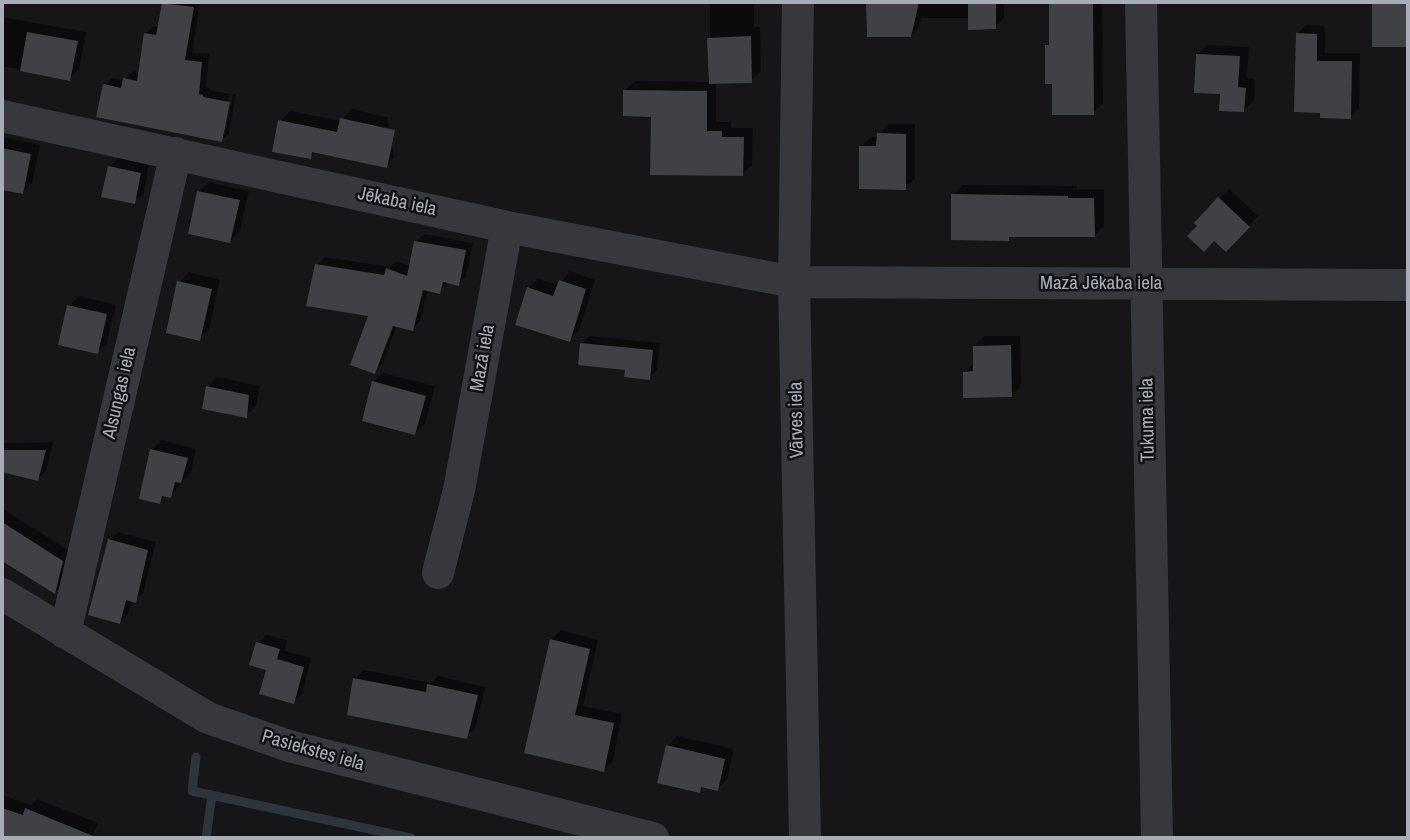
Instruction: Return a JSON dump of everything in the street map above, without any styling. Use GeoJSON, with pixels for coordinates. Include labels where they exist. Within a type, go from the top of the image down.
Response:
{"type":"FeatureCollection","features":[{"type":"Feature","properties":{"kind":"street","name":"Vārves iela"},"geometry":{"type":"LineString","coordinates":[[798,2],[794,282],[805,838]]}},
{"type":"Feature","properties":{"kind":"street","name":"Tukuma iela"},"geometry":{"type":"LineString","coordinates":[[1141,2],[1157,838]]}},
{"type":"Feature","properties":{"kind":"street","name":"Jēkaba iela"},"geometry":{"type":"LineString","coordinates":[[2,116],[507,226],[794,282]]}},
{"type":"Feature","properties":{"kind":"street","name":"Alsungas iela"},"geometry":{"type":"LineString","coordinates":[[65,633],[176,153]]}},
{"type":"Feature","properties":{"kind":"street","name":"Mazā iela"},"geometry":{"type":"LineString","coordinates":[[438,573],[459,490],[507,226]]}},
{"type":"Feature","properties":{"kind":"street","name":"Mazā Jēkaba iela"},"geometry":{"type":"LineString","coordinates":[[794,282],[1408,285]]}},
{"type":"Feature","properties":{"kind":"street","name":"Pasiekstes iela"},"geometry":{"type":"LineString","coordinates":[[2,594],[208,718],[289,746],[653,838]]}},
{"type":"Feature","properties":{"kind":"building"},"geometry":{"type":"Polygon","coordinates":[[[866,2],[919,2],[911,37],[867,37],[866,2]]]}},
{"type":"Feature","properties":{"kind":"building"},"geometry":{"type":"Polygon","coordinates":[[[968,2],[996,2],[996,29],[968,30],[968,2]]]}},
{"type":"Feature","properties":{"kind":"building"},"geometry":{"type":"Polygon","coordinates":[[[1049,2],[1093,2],[1094,115],[1052,115],[1052,84],[1045,84],[1049,2]]]}},
{"type":"Feature","properties":{"kind":"building"},"geometry":{"type":"Polygon","coordinates":[[[1372,2],[1408,2],[1408,47],[1372,47],[1372,2]]]}},
{"type":"Feature","properties":{"kind":"building"},"geometry":{"type":"Polygon","coordinates":[[[162,3],[194,7],[185,60],[202,62],[199,94],[230,102],[222,142],[96,117],[103,84],[121,88],[123,78],[137,81],[144,33],[156,35],[162,3]]]}},
{"type":"Feature","properties":{"kind":"building"},"geometry":{"type":"Polygon","coordinates":[[[27,32],[78,41],[70,81],[20,71],[27,32]]]}},
{"type":"Feature","properties":{"kind":"building"},"geometry":{"type":"Polygon","coordinates":[[[1296,33],[1317,34],[1317,61],[1352,61],[1351,119],[1320,118],[1320,113],[1294,112],[1296,33]]]}},
{"type":"Feature","properties":{"kind":"building"},"geometry":{"type":"Polygon","coordinates":[[[751,36],[752,83],[709,84],[707,38],[751,36]]]}},
{"type":"Feature","properties":{"kind":"building"},"geometry":{"type":"Polygon","coordinates":[[[1196,54],[1240,56],[1238,87],[1246,88],[1244,112],[1219,111],[1220,94],[1194,93],[1196,54]]]}},
{"type":"Feature","properties":{"kind":"building"},"geometry":{"type":"Polygon","coordinates":[[[623,90],[707,91],[707,131],[722,131],[722,137],[744,137],[743,176],[650,175],[651,117],[623,116],[623,90]]]}},
{"type":"Feature","properties":{"kind":"building"},"geometry":{"type":"Polygon","coordinates":[[[340,118],[395,130],[387,168],[312,152],[311,159],[272,152],[278,120],[337,132],[340,118]]]}},
{"type":"Feature","properties":{"kind":"building"},"geometry":{"type":"Polygon","coordinates":[[[877,133],[906,134],[906,190],[859,189],[859,146],[876,146],[877,133]]]}},
{"type":"Feature","properties":{"kind":"building"},"geometry":{"type":"Polygon","coordinates":[[[2,148],[31,154],[23,194],[2,190],[2,148]]]}},
{"type":"Feature","properties":{"kind":"building"},"geometry":{"type":"Polygon","coordinates":[[[108,166],[141,173],[135,204],[101,197],[108,166]]]}},
{"type":"Feature","properties":{"kind":"building"},"geometry":{"type":"Polygon","coordinates":[[[197,191],[240,200],[230,243],[188,234],[197,191]]]}},
{"type":"Feature","properties":{"kind":"building"},"geometry":{"type":"Polygon","coordinates":[[[951,194],[1094,198],[1095,237],[1009,237],[1009,241],[951,240],[951,194]]]}},
{"type":"Feature","properties":{"kind":"building"},"geometry":{"type":"Polygon","coordinates":[[[1218,197],[1250,227],[1226,252],[1214,241],[1204,252],[1187,236],[1197,226],[1194,223],[1218,197]]]}},
{"type":"Feature","properties":{"kind":"building"},"geometry":{"type":"Polygon","coordinates":[[[414,241],[466,250],[459,286],[443,282],[440,294],[423,290],[413,331],[393,326],[375,374],[350,365],[368,316],[306,306],[315,264],[384,275],[386,268],[407,276],[414,241]]]}},
{"type":"Feature","properties":{"kind":"building"},"geometry":{"type":"Polygon","coordinates":[[[559,280],[586,289],[570,342],[515,325],[527,287],[553,296],[559,280]]]}},
{"type":"Feature","properties":{"kind":"building"},"geometry":{"type":"Polygon","coordinates":[[[177,281],[212,289],[200,341],[166,333],[177,281]]]}},
{"type":"Feature","properties":{"kind":"building"},"geometry":{"type":"Polygon","coordinates":[[[67,305],[107,314],[98,354],[58,345],[67,305]]]}},
{"type":"Feature","properties":{"kind":"building"},"geometry":{"type":"Polygon","coordinates":[[[580,343],[653,350],[650,380],[624,377],[625,370],[578,365],[580,343]]]}},
{"type":"Feature","properties":{"kind":"building"},"geometry":{"type":"Polygon","coordinates":[[[1011,345],[1012,397],[963,398],[963,372],[973,371],[973,346],[1011,345]]]}},
{"type":"Feature","properties":{"kind":"building"},"geometry":{"type":"Polygon","coordinates":[[[372,381],[426,396],[415,435],[362,421],[372,381]]]}},
{"type":"Feature","properties":{"kind":"building"},"geometry":{"type":"Polygon","coordinates":[[[206,386],[249,395],[247,418],[202,409],[206,386]]]}},
{"type":"Feature","properties":{"kind":"building"},"geometry":{"type":"Polygon","coordinates":[[[150,449],[188,458],[181,483],[175,482],[171,498],[162,496],[160,504],[139,499],[150,449]]]}},
{"type":"Feature","properties":{"kind":"building"},"geometry":{"type":"Polygon","coordinates":[[[2,450],[46,450],[38,481],[2,472],[2,450]]]}},
{"type":"Feature","properties":{"kind":"building"},"geometry":{"type":"Polygon","coordinates":[[[2,522],[63,561],[55,594],[2,561],[2,522]]]}},
{"type":"Feature","properties":{"kind":"building"},"geometry":{"type":"Polygon","coordinates":[[[108,539],[148,550],[136,603],[126,600],[120,624],[88,615],[108,539]]]}},
{"type":"Feature","properties":{"kind":"building"},"geometry":{"type":"Polygon","coordinates":[[[550,639],[590,649],[575,715],[614,723],[604,772],[524,753],[550,639]]]}},
{"type":"Feature","properties":{"kind":"building"},"geometry":{"type":"Polygon","coordinates":[[[256,642],[280,649],[277,659],[304,667],[294,704],[259,694],[266,670],[249,665],[256,642]]]}},
{"type":"Feature","properties":{"kind":"building"},"geometry":{"type":"Polygon","coordinates":[[[353,678],[426,692],[427,684],[478,695],[467,739],[347,715],[353,678]]]}},
{"type":"Feature","properties":{"kind":"building"},"geometry":{"type":"Polygon","coordinates":[[[666,745],[725,759],[718,791],[701,787],[700,793],[657,783],[666,745]]]}},
{"type":"Feature","properties":{"kind":"building"},"geometry":{"type":"Polygon","coordinates":[[[2,808],[23,815],[25,808],[98,838],[2,838],[2,808]]]}},
{"type":"Feature","properties":{"kind":"waterway"},"geometry":{"type":"LineString","coordinates":[[196,757],[192,791],[411,838]]}},
{"type":"Feature","properties":{"kind":"waterway"},"geometry":{"type":"LineString","coordinates":[[206,838],[212,795]]}}]}
